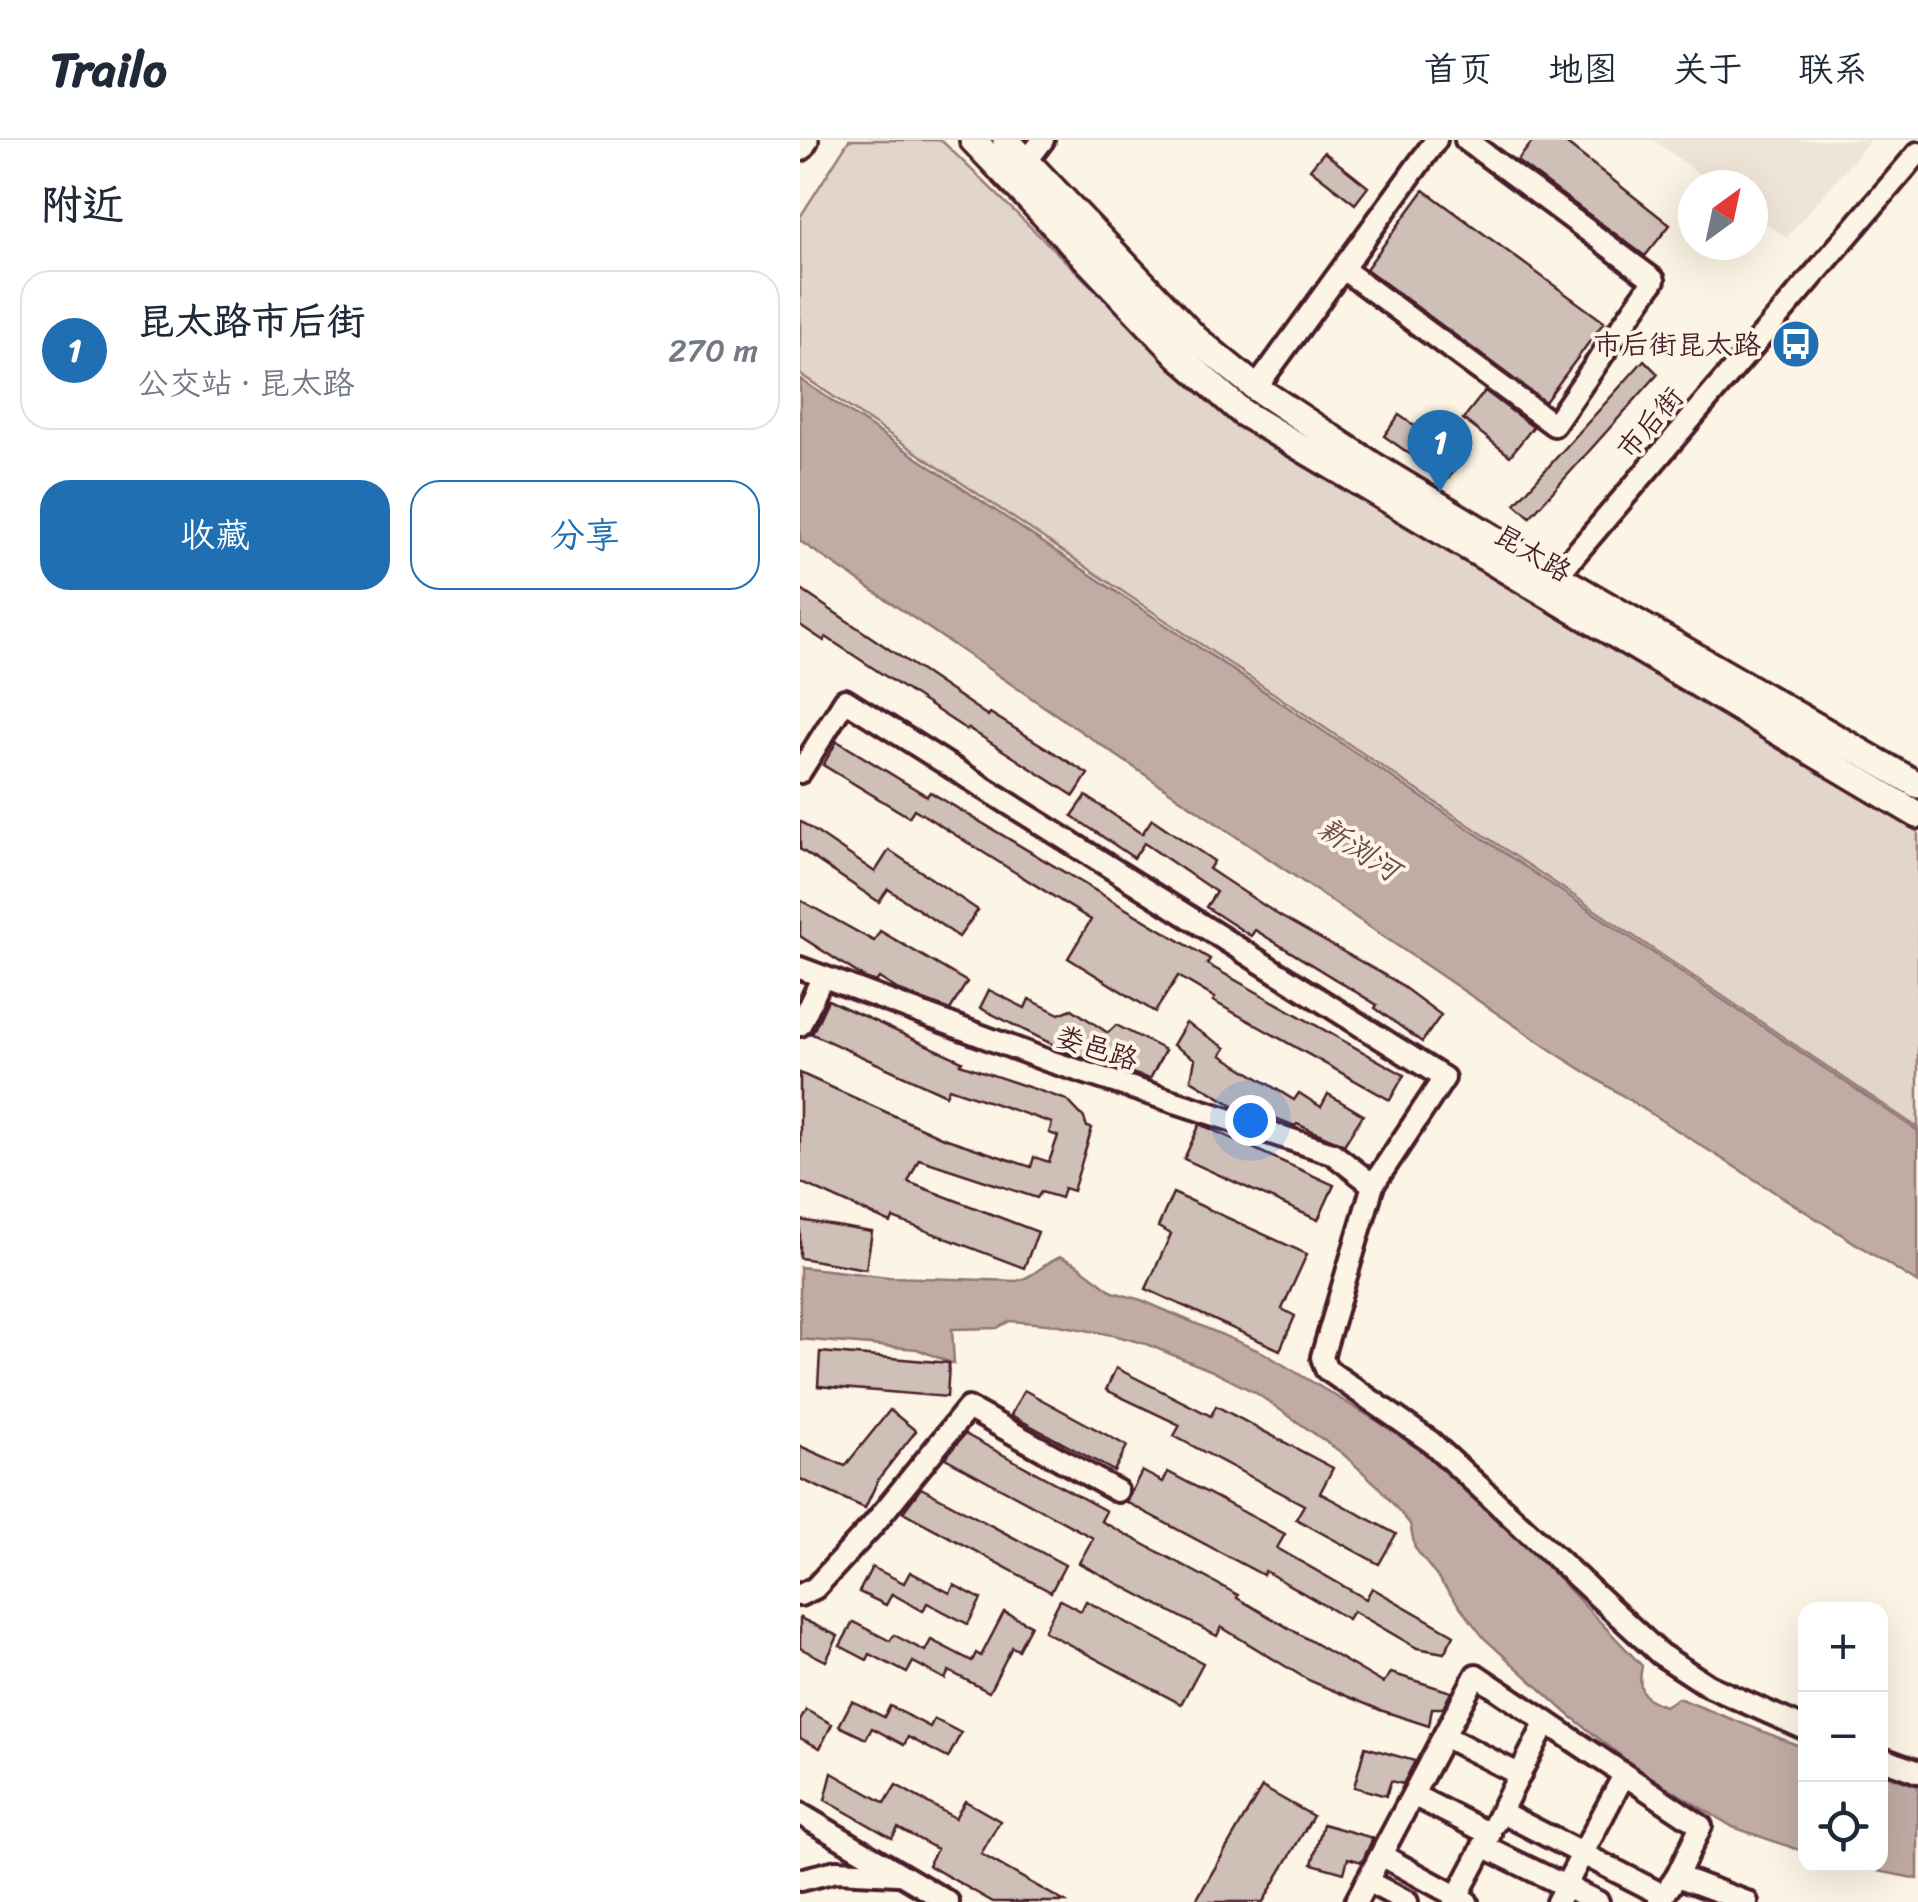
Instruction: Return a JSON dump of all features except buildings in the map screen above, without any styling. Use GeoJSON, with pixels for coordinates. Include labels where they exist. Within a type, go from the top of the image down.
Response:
{"type":"FeatureCollection","features":[{"type":"Feature","properties":{"kind":"main road"},"geometry":{"type":"LineString","coordinates":[[800,148],[805,140]]}},
{"type":"Feature","properties":{"kind":"main road","name":"昆太路"},"geometry":{"type":"LineString","coordinates":[[973,140],[1179,356],[1243,413],[1918,785]]}},
{"type":"Feature","properties":{"kind":"main road","name":"昆太路"},"geometry":{"type":"LineString","coordinates":[[1006,140],[1196,339],[1256,388],[1549,584],[1918,815]]}},
{"type":"Feature","properties":{"kind":"street"},"geometry":{"type":"LineString","coordinates":[[1026,162],[1043,140]]}},
{"type":"Feature","properties":{"kind":"street"},"geometry":{"type":"LineString","coordinates":[[1256,388],[1436,140]]}},
{"type":"Feature","properties":{"kind":"street"},"geometry":{"type":"LineString","coordinates":[[1344,269],[1554,425],[1654,280],[1466,140]]}},
{"type":"Feature","properties":{"kind":"street","name":"市后街"},"geometry":{"type":"LineString","coordinates":[[1549,584],[1918,153]]}},
{"type":"Feature","properties":{"kind":"street"},"geometry":{"type":"LineString","coordinates":[[800,772],[845,700],[1444,1078],[1373,1185],[1322,1356],[1326,1369],[1431,1442],[1660,1654],[1709,1686],[1798,1726]]}},
{"type":"Feature","properties":{"kind":"street","name":"娄邑路"},"geometry":{"type":"LineString","coordinates":[[800,968],[1046,1060],[1332,1153],[1373,1185]]}},
{"type":"Feature","properties":{"kind":"street"},"geometry":{"type":"LineString","coordinates":[[800,1025],[822,978]]}},
{"type":"Feature","properties":{"kind":"street"},"geometry":{"type":"LineString","coordinates":[[800,1595],[814,1588],[873,1525],[968,1408],[1117,1490]]}},
{"type":"Feature","properties":{"kind":"street"},"geometry":{"type":"LineString","coordinates":[[1356,1902],[1476,1675],[1701,1826],[1677,1876],[1661,1898],[1501,1812]]}},
{"type":"Feature","properties":{"kind":"street"},"geometry":{"type":"LineString","coordinates":[[1381,1856],[1460,1900],[1546,1722]]}},
{"type":"Feature","properties":{"kind":"street"},"geometry":{"type":"LineString","coordinates":[[1444,1736],[1520,1775]]}},
{"type":"Feature","properties":{"kind":"street"},"geometry":{"type":"LineString","coordinates":[[1888,1761],[1918,1772]]}},
{"type":"Feature","properties":{"kind":"street"},"geometry":{"type":"LineString","coordinates":[[1561,1894],[1624,1775]]}},
{"type":"Feature","properties":{"kind":"street"},"geometry":{"type":"LineString","coordinates":[[1413,1795],[1486,1840],[1561,1894],[1598,1902]]}},
{"type":"Feature","properties":{"kind":"street"},"geometry":{"type":"LineString","coordinates":[[800,1814],[948,1902]]}},
{"type":"Feature","properties":{"kind":"street"},"geometry":{"type":"LineString","coordinates":[[800,1880],[836,1871],[901,1874]]}},
{"type":"Feature","properties":{"kind":"street"},"geometry":{"type":"LineString","coordinates":[[1677,1876],[1747,1902]]}},
{"type":"Feature","properties":{"kind":"street"},"geometry":{"type":"LineString","coordinates":[[1367,1881],[1407,1902]]}},
{"type":"Feature","properties":{"kind":"shaded area"},"geometry":{"type":"Polygon","coordinates":[[[849,140],[941,140],[1225,416],[1918,832],[1918,1128],[800,374],[800,217],[849,140]]]}},
{"type":"Feature","properties":{"kind":"shaded area"},"geometry":{"type":"Polygon","coordinates":[[[1653,140],[1871,140],[1786,238],[1768,225],[1768,170],[1694,170],[1653,140]]]}},
{"type":"Feature","properties":{"kind":"water","name":"新浏河"},"geometry":{"type":"Polygon","coordinates":[[[800,379],[1918,1131],[1918,1283],[1557,1054],[800,541],[800,379]]]}},
{"type":"Feature","properties":{"kind":"water"},"geometry":{"type":"Polygon","coordinates":[[[1061,1257],[1113,1292],[1141,1300],[1262,1352],[1419,1446],[1502,1519],[1642,1666],[1640,1681],[1646,1697],[1665,1706],[1678,1698],[1798,1745],[1798,1850],[1733,1827],[1640,1771],[1568,1714],[1484,1638],[1415,1548],[1410,1524],[1377,1485],[1342,1453],[1256,1393],[1146,1344],[1059,1325],[1010,1321],[997,1328],[952,1329],[954,1364],[917,1349],[800,1339],[800,1267],[889,1277],[1017,1281],[1061,1257]]]}},
{"type":"Feature","properties":{"kind":"water"},"geometry":{"type":"Polygon","coordinates":[[[1888,1776],[1918,1786],[1918,1879],[1883,1872],[1888,1872],[1888,1776]]]}},
{"type":"Feature","properties":{"kind":"place","name":"市后街昆太路"},"geometry":{"type":"Point","coordinates":[1796,344]}},
{"type":"Feature","properties":{"kind":"place","name":"昆太路市后街"},"geometry":{"type":"Point","coordinates":[1440,492]}}]}
